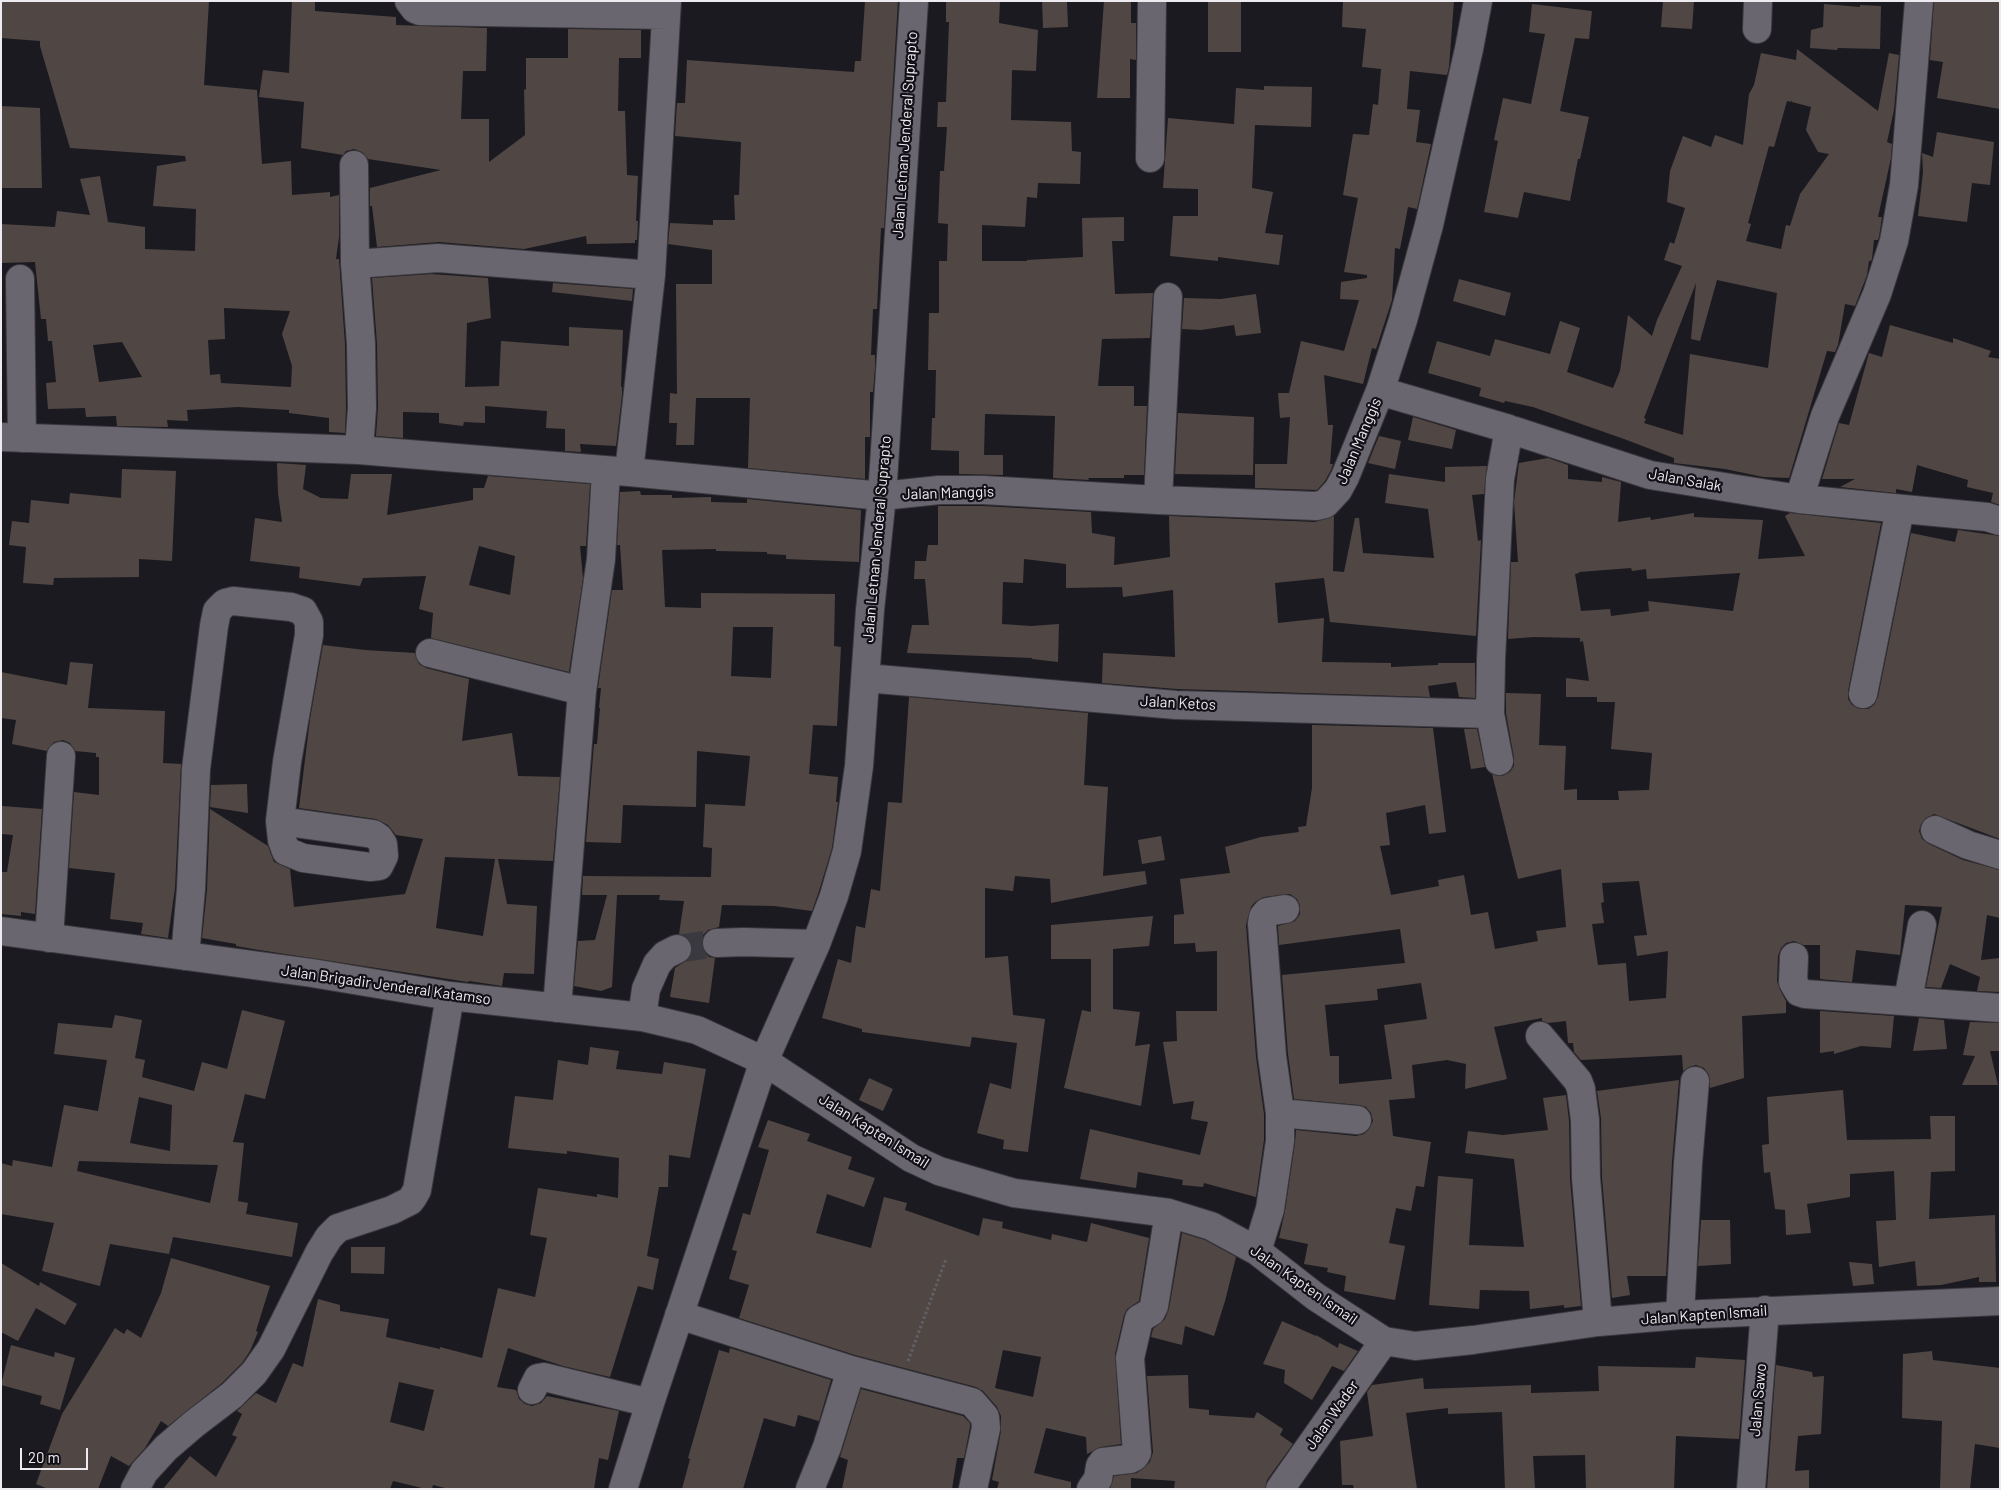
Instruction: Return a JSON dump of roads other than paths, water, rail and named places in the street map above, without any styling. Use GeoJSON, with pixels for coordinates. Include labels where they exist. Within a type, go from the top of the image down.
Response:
{"type":"FeatureCollection","features":[{"type":"Feature","properties":{"kind":"street"},"geometry":{"type":"LineString","coordinates":[[409,1],[415,9],[420,11],[666,8],[651,275],[601,559],[582,691],[557,1008]]}},
{"type":"Feature","properties":{"kind":"street","name":"Jalan Letnan Jenderal Suprapto"},"geometry":{"type":"LineString","coordinates":[[623,1489],[764,1061],[816,944],[847,851],[859,766],[882,496],[914,1]]}},
{"type":"Feature","properties":{"kind":"street"},"geometry":{"type":"LineString","coordinates":[[1150,158],[1152,1]]}},
{"type":"Feature","properties":{"kind":"street","name":"Jalan Manggis"},"geometry":{"type":"LineString","coordinates":[[12,438],[359,450],[617,471],[882,496],[939,490],[983,490],[1158,500],[1316,506],[1325,504],[1338,490],[1345,477],[1380,391],[1403,320],[1429,225],[1478,1]]}},
{"type":"Feature","properties":{"kind":"street"},"geometry":{"type":"LineString","coordinates":[[1757,29],[1758,1]]}},
{"type":"Feature","properties":{"kind":"street"},"geometry":{"type":"LineString","coordinates":[[1799,499],[1825,416],[1877,294],[1894,242],[1904,184],[1919,1]]}},
{"type":"Feature","properties":{"kind":"street"},"geometry":{"type":"LineString","coordinates":[[354,165],[355,264],[362,344],[362,408],[359,450]]}},
{"type":"Feature","properties":{"kind":"street"},"geometry":{"type":"LineString","coordinates":[[355,264],[438,258],[651,275]]}},
{"type":"Feature","properties":{"kind":"street"},"geometry":{"type":"LineString","coordinates":[[12,438],[20,279]]}},
{"type":"Feature","properties":{"kind":"street"},"geometry":{"type":"LineString","coordinates":[[1158,500],[1168,297]]}},
{"type":"Feature","properties":{"kind":"street","name":"Jalan Salak"},"geometry":{"type":"LineString","coordinates":[[1380,391],[1509,429],[1650,475],[1799,499],[1987,517],[2000,521]]}},
{"type":"Feature","properties":{"kind":"street"},"geometry":{"type":"LineString","coordinates":[[1499,761],[1490,714],[1491,650],[1500,479],[1509,429]]}},
{"type":"Feature","properties":{"kind":"street"},"geometry":{"type":"LineString","coordinates":[[1863,694],[1900,509]]}},
{"type":"Feature","properties":{"kind":"street"},"geometry":{"type":"LineString","coordinates":[[185,956],[191,889],[196,769],[214,626],[217,612],[225,603],[233,601],[291,607],[303,611],[309,622],[309,635],[280,820],[282,840],[286,851],[303,858],[370,868],[379,866],[384,856],[383,844],[373,834],[280,820]]}},
{"type":"Feature","properties":{"kind":"street"},"geometry":{"type":"LineString","coordinates":[[430,653],[582,691]]}},
{"type":"Feature","properties":{"kind":"street","name":"Jalan Ketos"},"geometry":{"type":"LineString","coordinates":[[866,678],[1176,705],[1490,714]]}},
{"type":"Feature","properties":{"kind":"street"},"geometry":{"type":"LineString","coordinates":[[49,938],[60,756]]}},
{"type":"Feature","properties":{"kind":"street"},"geometry":{"type":"LineString","coordinates":[[328,862],[331,828]]}},
{"type":"Feature","properties":{"kind":"street"},"geometry":{"type":"LineString","coordinates":[[1935,830],[1968,845],[2000,855]]}},
{"type":"Feature","properties":{"kind":"street"},"geometry":{"type":"LineString","coordinates":[[1257,1250],[1270,1209],[1280,1141],[1280,1113],[1272,1056],[1262,924],[1263,917],[1267,912],[1285,909]]}},
{"type":"Feature","properties":{"kind":"street"},"geometry":{"type":"LineString","coordinates":[[1908,1000],[1922,925]]}},
{"type":"Feature","properties":{"kind":"street","name":"Jalan Brigadir Jenderal Katamso"},"geometry":{"type":"LineString","coordinates":[[1,931],[312,973],[450,996],[642,1017],[697,1030],[764,1061]]}},
{"type":"Feature","properties":{"kind":"street"},"geometry":{"type":"LineString","coordinates":[[717,943],[816,944]]}},
{"type":"Feature","properties":{"kind":"street"},"geometry":{"type":"LineString","coordinates":[[642,1017],[646,989],[653,971],[665,955],[677,949]]}},
{"type":"Feature","properties":{"kind":"street"},"geometry":{"type":"LineString","coordinates":[[1794,958],[1793,982],[1798,992],[2000,1008]]}},
{"type":"Feature","properties":{"kind":"street"},"geometry":{"type":"LineString","coordinates":[[135,1489],[144,1472],[166,1448],[232,1395],[254,1373],[271,1349],[319,1253],[329,1237],[338,1228],[392,1210],[414,1197],[417,1190],[450,996]]}},
{"type":"Feature","properties":{"kind":"street"},"geometry":{"type":"LineString","coordinates":[[1540,1036],[1578,1080],[1581,1090],[1585,1120],[1586,1178],[1598,1322]]}},
{"type":"Feature","properties":{"kind":"street","name":"Jalan Kapten Ismail"},"geometry":{"type":"LineString","coordinates":[[764,1061],[911,1158],[939,1171],[1014,1193],[1169,1213],[1211,1226],[1257,1250],[1316,1297],[1384,1341],[1415,1346],[1474,1340],[1598,1322],[1680,1315],[2000,1301]]}},
{"type":"Feature","properties":{"kind":"street"},"geometry":{"type":"LineString","coordinates":[[1680,1315],[1688,1163],[1695,1081]]}},
{"type":"Feature","properties":{"kind":"street"},"geometry":{"type":"LineString","coordinates":[[1280,1113],[1357,1120]]}},
{"type":"Feature","properties":{"kind":"street"},"geometry":{"type":"LineString","coordinates":[[1091,1489],[1098,1479],[1100,1466],[1103,1462],[1134,1457],[1137,1452],[1130,1358],[1139,1319],[1151,1312],[1154,1306],[1169,1213]]}},
{"type":"Feature","properties":{"kind":"street","name":"Jalan Sawo"},"geometry":{"type":"LineString","coordinates":[[1751,1489],[1765,1310]]}},
{"type":"Feature","properties":{"kind":"street"},"geometry":{"type":"LineString","coordinates":[[679,1315],[852,1370],[972,1402],[984,1417],[986,1428],[974,1489]]}},
{"type":"Feature","properties":{"kind":"street","name":"Jalan Wader"},"geometry":{"type":"LineString","coordinates":[[1280,1489],[1384,1341]]}},
{"type":"Feature","properties":{"kind":"street"},"geometry":{"type":"LineString","coordinates":[[810,1489],[828,1446],[852,1370]]}},
{"type":"Feature","properties":{"kind":"street"},"geometry":{"type":"LineString","coordinates":[[532,1390],[536,1380],[544,1377],[650,1403]]}},
{"type":"Feature","properties":{"kind":"tunnel"},"geometry":{"type":"LineString","coordinates":[[677,949],[717,943]]}}]}
